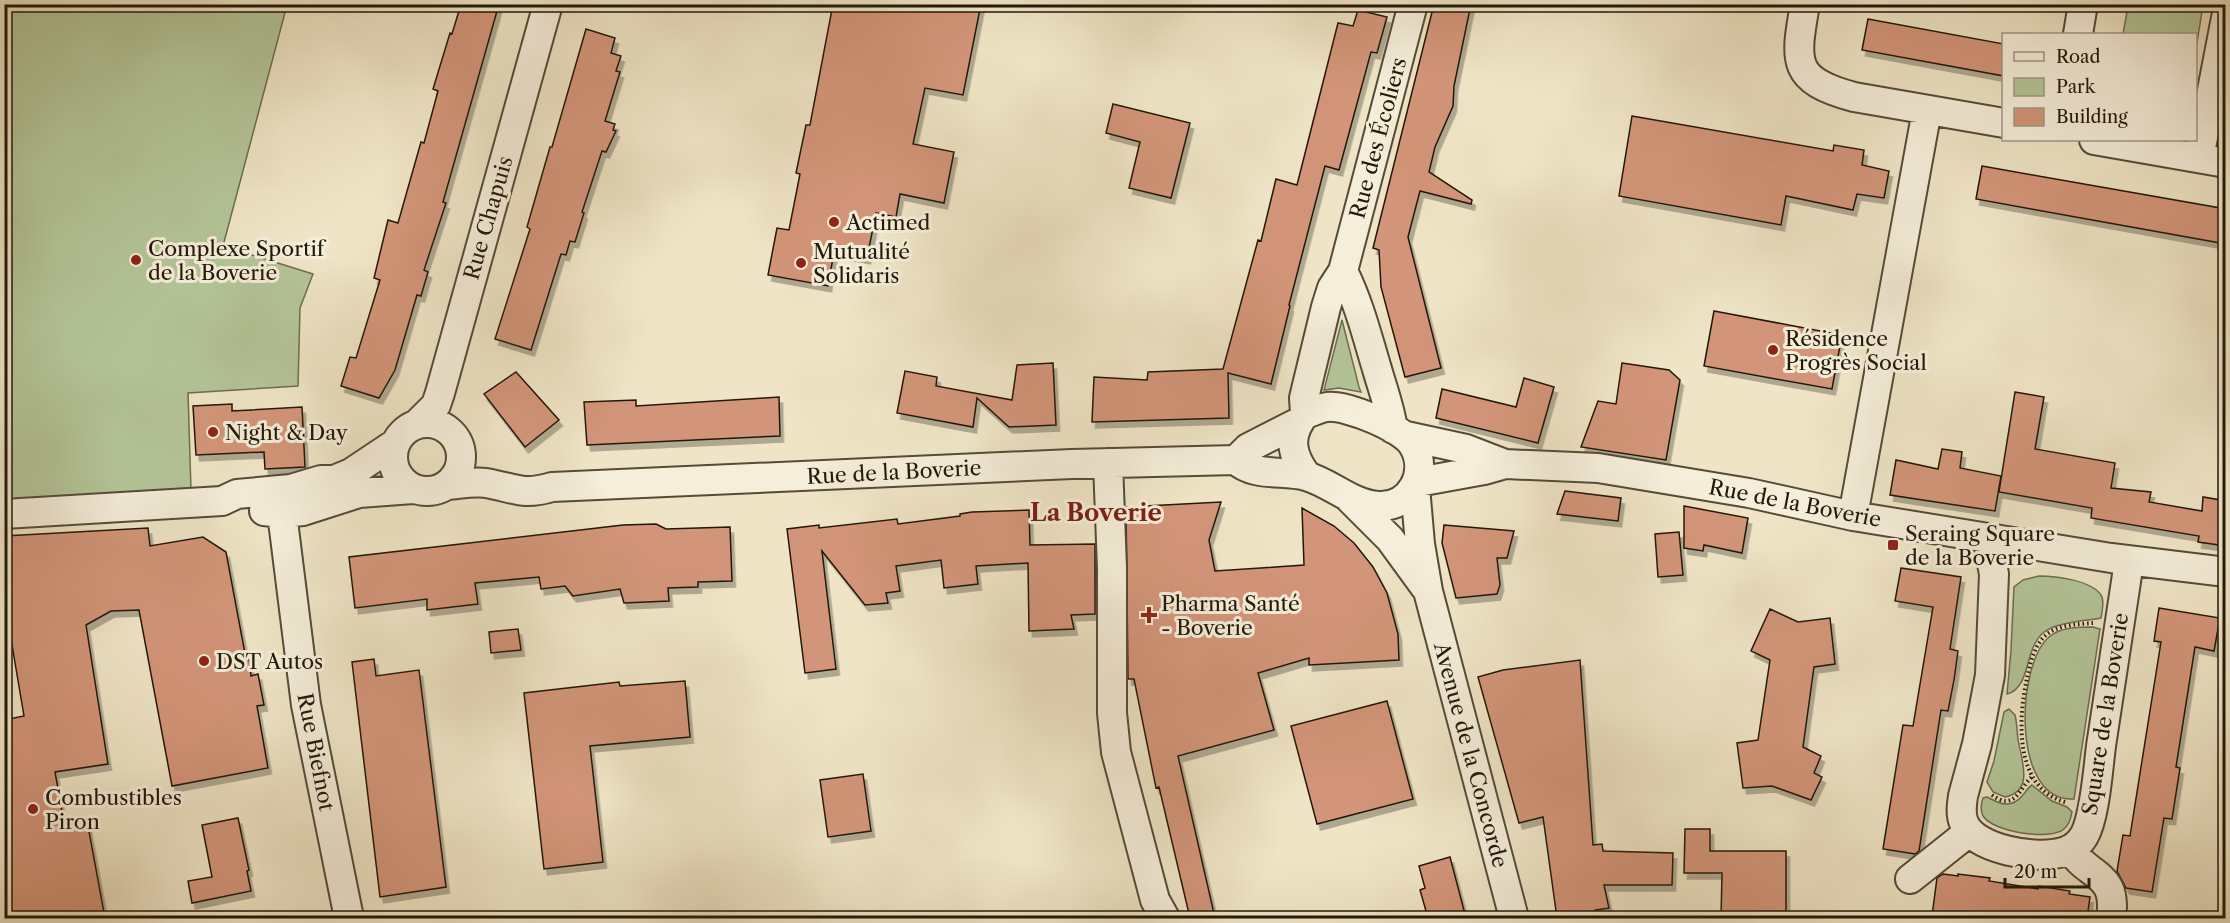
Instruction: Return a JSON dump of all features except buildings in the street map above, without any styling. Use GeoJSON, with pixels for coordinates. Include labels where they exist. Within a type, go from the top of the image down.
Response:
{"type":"FeatureCollection","features":[{"type":"Feature","properties":{"kind":"street","name":"Rue Chapuis"},"geometry":{"type":"LineString","coordinates":[[417,424],[436,405],[440,393],[548,4]]}},
{"type":"Feature","properties":{"kind":"street","name":"Rue des Écoliers"},"geometry":{"type":"LineString","coordinates":[[1302,418],[1304,398],[1326,308],[1332,288],[1343,271],[1413,4]]}},
{"type":"Feature","properties":{"kind":"street"},"geometry":{"type":"LineString","coordinates":[[1805,4],[1798,44],[1799,60],[1803,72],[1816,83],[1854,97],[2002,123]]}},
{"type":"Feature","properties":{"kind":"street"},"geometry":{"type":"LineString","coordinates":[[2078,33],[2084,4]]}},
{"type":"Feature","properties":{"kind":"street"},"geometry":{"type":"LineString","coordinates":[[2100,141],[2212,160],[2226,18]]}},
{"type":"Feature","properties":{"kind":"street"},"geometry":{"type":"LineString","coordinates":[[1853,516],[1927,110]]}},
{"type":"Feature","properties":{"kind":"street"},"geometry":{"type":"LineString","coordinates":[[1343,271],[1355,295],[1400,433],[1414,446],[1419,458],[1416,485]]}},
{"type":"Feature","properties":{"kind":"street","name":"Rue de la Boverie"},"geometry":{"type":"LineString","coordinates":[[1236,460],[1248,448],[1327,407],[1345,410],[1400,433],[1467,449],[1505,464]]}},
{"type":"Feature","properties":{"kind":"street"},"geometry":{"type":"LineString","coordinates":[[1302,418],[1294,432],[1293,449],[1297,463],[1307,476]]}},
{"type":"Feature","properties":{"kind":"street"},"geometry":{"type":"LineString","coordinates":[[4,514],[222,501],[247,508],[282,513],[319,507],[359,493],[413,489],[425,492],[437,491],[455,478],[462,458],[455,437],[448,429],[438,424],[417,424],[401,435],[396,443],[393,452],[394,467],[401,480],[413,489]]}},
{"type":"Feature","properties":{"kind":"street","name":"Rue de la Boverie"},"geometry":{"type":"LineString","coordinates":[[455,437],[495,469],[519,479],[552,487]]}},
{"type":"Feature","properties":{"kind":"street"},"geometry":{"type":"LineString","coordinates":[[222,501],[237,494],[291,489],[321,480],[334,480],[351,473],[396,443]]}},
{"type":"Feature","properties":{"kind":"street","name":"Rue de la Boverie"},"geometry":{"type":"LineString","coordinates":[[448,485],[484,483],[521,492],[536,492],[552,487],[1107,463],[1236,460],[1252,470],[1307,476],[1345,495],[1378,506],[1396,504],[1404,500],[1416,485],[1505,464],[1598,468],[1749,493],[1853,516],[2129,561],[2226,572]]}},
{"type":"Feature","properties":{"kind":"street"},"geometry":{"type":"LineString","coordinates":[[1107,463],[1112,568],[1112,713],[1116,753],[1155,900],[1165,918]]}},
{"type":"Feature","properties":{"kind":"street"},"geometry":{"type":"LineString","coordinates":[[282,513],[297,499],[324,492],[334,480]]}},
{"type":"Feature","properties":{"kind":"street","name":"Avenue de la Concorde"},"geometry":{"type":"LineString","coordinates":[[1416,485],[1420,544],[1428,591],[1514,918]]}},
{"type":"Feature","properties":{"kind":"street","name":"Avenue de la Concorde"},"geometry":{"type":"LineString","coordinates":[[1345,495],[1390,539],[1428,591]]}},
{"type":"Feature","properties":{"kind":"street","name":"Rue Biefnot"},"geometry":{"type":"LineString","coordinates":[[282,513],[306,705],[349,918]]}},
{"type":"Feature","properties":{"kind":"street"},"geometry":{"type":"LineString","coordinates":[[1987,538],[1994,574],[1992,651],[1987,696],[1963,796],[1963,821],[1969,832],[1980,841],[1993,847],[2050,855],[2070,849],[2078,859],[2105,881],[2112,900],[2111,918]]}},
{"type":"Feature","properties":{"kind":"street","name":"Square de la Boverie"},"geometry":{"type":"LineString","coordinates":[[2070,849],[2084,835],[2090,819],[2129,561]]}},
{"type":"Feature","properties":{"kind":"street"},"geometry":{"type":"LineString","coordinates":[[1910,879],[1969,832]]}},
{"type":"Feature","properties":{"kind":"path"},"geometry":{"type":"LineString","coordinates":[[2070,804],[2050,796],[2032,777],[2025,753],[2021,719],[2026,681],[2035,651],[2043,638],[2052,630],[2098,623]]}},
{"type":"Feature","properties":{"kind":"path"},"geometry":{"type":"LineString","coordinates":[[1985,790],[1997,799],[2008,801],[2020,794],[2032,777]]}},
{"type":"Feature","properties":{"kind":"green space","name":"Complexe Sportif de la Boverie"},"geometry":{"type":"Polygon","coordinates":[[[5,5],[287,5],[223,246],[313,274],[300,308],[298,386],[188,393],[191,490],[5,503],[5,5]]]}},
{"type":"Feature","properties":{"kind":"green space"},"geometry":{"type":"Polygon","coordinates":[[[2106,5],[2203,5],[2197,43],[2197,33],[2123,33],[2127,12],[2105,7],[2106,5]]]}},
{"type":"Feature","properties":{"kind":"green space"},"geometry":{"type":"Polygon","coordinates":[[[1342,320],[1361,392],[1339,388],[1324,390],[1342,320]]]}},
{"type":"Feature","properties":{"kind":"green space"},"geometry":{"type":"Polygon","coordinates":[[[2039,576],[2081,582],[2096,590],[2103,600],[2101,618],[2055,626],[2043,633],[2033,648],[2020,684],[2007,694],[2014,587],[2023,580],[2039,576]]]}},
{"type":"Feature","properties":{"kind":"green space"},"geometry":{"type":"Polygon","coordinates":[[[2093,627],[2100,629],[2074,799],[2053,794],[2039,779],[2030,757],[2026,730],[2026,702],[2030,675],[2038,652],[2049,637],[2064,629],[2093,627]]]}},
{"type":"Feature","properties":{"kind":"green space"},"geometry":{"type":"Polygon","coordinates":[[[2009,709],[2015,715],[2024,773],[2020,788],[2014,794],[2005,797],[1993,792],[1987,782],[1994,761],[2004,712],[2009,709]]]}},
{"type":"Feature","properties":{"kind":"green space"},"geometry":{"type":"Polygon","coordinates":[[[2032,785],[2052,801],[2067,807],[2072,812],[2070,821],[2064,829],[2057,833],[2047,834],[2022,833],[1998,826],[1983,816],[1981,807],[1983,798],[1987,797],[2005,804],[2014,803],[2032,785]]]}},
{"type":"Feature","properties":{"kind":"place","name":"Actimed"},"geometry":{"type":"Point","coordinates":[834,222]}},
{"type":"Feature","properties":{"kind":"place","name":"Complexe Sportif de la Boverie"},"geometry":{"type":"Point","coordinates":[136,260]}},
{"type":"Feature","properties":{"kind":"place","name":"Mutualité Solidaris"},"geometry":{"type":"Point","coordinates":[801,263]}},
{"type":"Feature","properties":{"kind":"place","name":"Résidence Progrès Social"},"geometry":{"type":"Point","coordinates":[1773,350]}},
{"type":"Feature","properties":{"kind":"place","name":"Night & Day"},"geometry":{"type":"Point","coordinates":[213,432]}},
{"type":"Feature","properties":{"kind":"place","name":"Seraing Square de la Boverie"},"geometry":{"type":"Point","coordinates":[1893,545]}},
{"type":"Feature","properties":{"kind":"place","name":"Pharma Santé - Boverie"},"geometry":{"type":"Point","coordinates":[1149,615]}},
{"type":"Feature","properties":{"kind":"place","name":"DST Autos"},"geometry":{"type":"Point","coordinates":[204,661]}},
{"type":"Feature","properties":{"kind":"place","name":"Combustibles Piron"},"geometry":{"type":"Point","coordinates":[33,809]}},
{"type":"Feature","properties":{"kind":"district","name":"La Boverie"},"geometry":{"type":"Point","coordinates":[1096,512]}}]}
